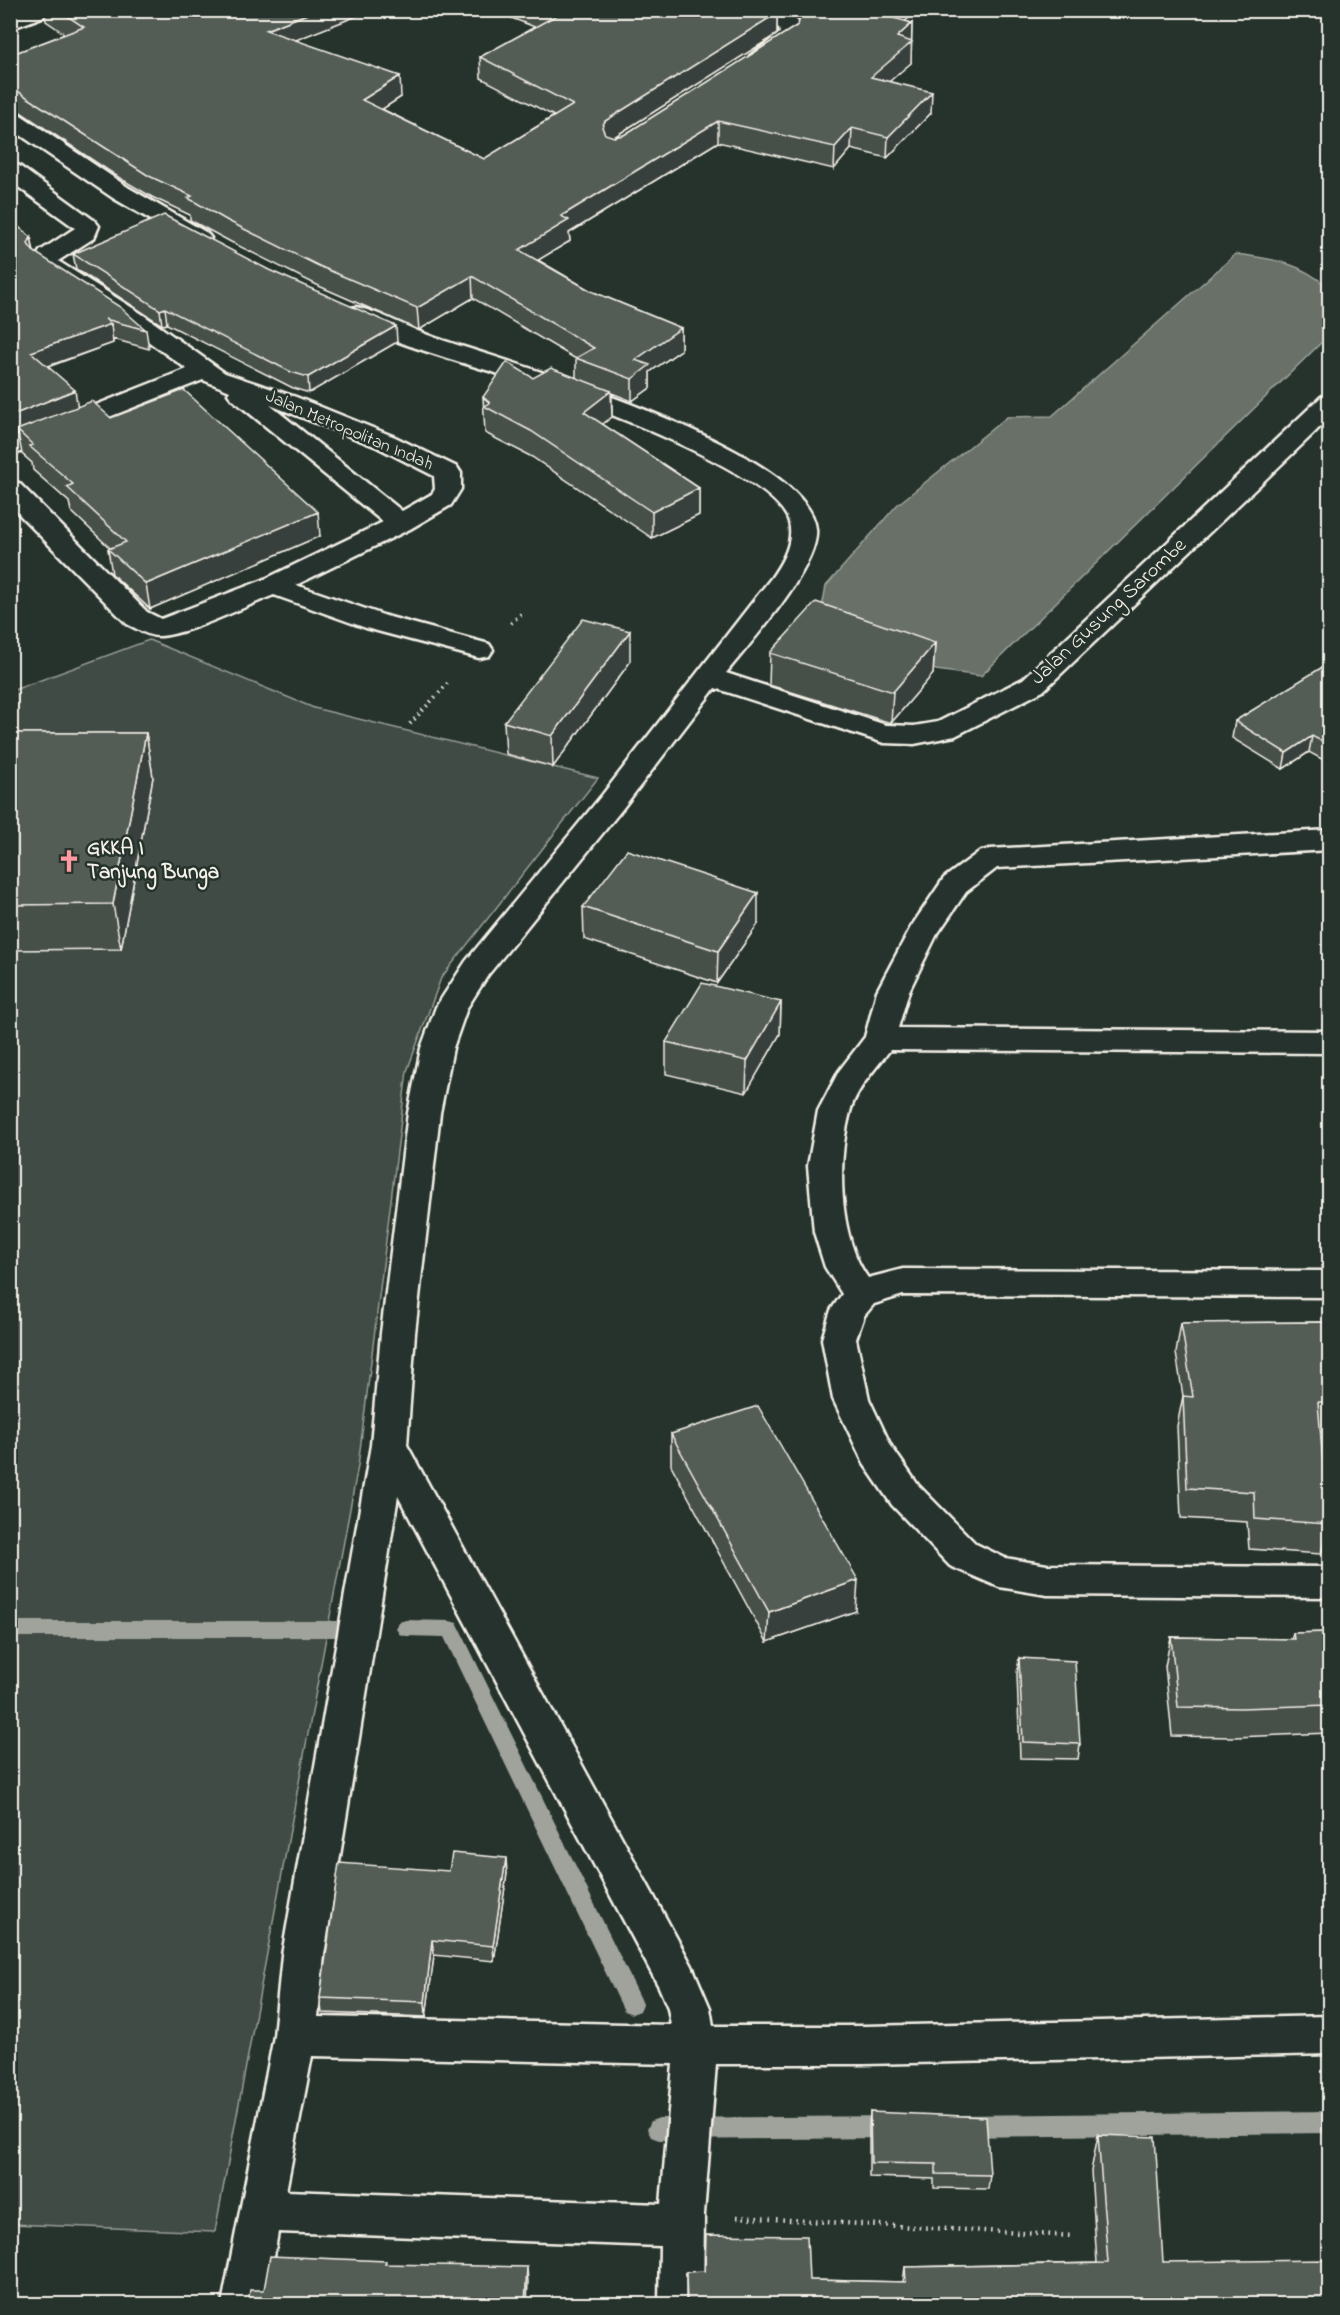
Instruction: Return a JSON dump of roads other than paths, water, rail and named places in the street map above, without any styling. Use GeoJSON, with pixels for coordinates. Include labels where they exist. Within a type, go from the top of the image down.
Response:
{"type":"FeatureCollection","features":[{"type":"Feature","properties":{"kind":"street"},"geometry":{"type":"LineString","coordinates":[[10,23],[40,10]]}},
{"type":"Feature","properties":{"kind":"street"},"geometry":{"type":"LineString","coordinates":[[744,67],[788,39],[792,34],[792,28],[786,21],[764,10]]}},
{"type":"Feature","properties":{"kind":"street"},"geometry":{"type":"LineString","coordinates":[[10,118],[121,193],[219,249]]}},
{"type":"Feature","properties":{"kind":"street"},"geometry":{"type":"LineString","coordinates":[[10,170],[87,226],[86,233],[52,253],[45,263],[133,319],[204,371],[228,384],[401,523]]}},
{"type":"Feature","properties":{"kind":"street"},"geometry":{"type":"LineString","coordinates":[[244,2304],[295,2036],[303,1955],[389,1445],[398,1333],[424,1113],[437,1048],[452,1008],[477,968],[710,677],[783,581],[802,548],[803,528],[798,512],[784,496],[744,467],[664,427],[541,380],[410,337],[327,303]]}},
{"type":"Feature","properties":{"kind":"street"},"geometry":{"type":"LineString","coordinates":[[10,448],[204,371]]}},
{"type":"Feature","properties":{"kind":"street","name":"Jalan Metropolitan Indah"},"geometry":{"type":"LineString","coordinates":[[10,489],[137,618],[148,626],[157,628],[174,625],[280,582],[401,523],[442,499],[448,489],[448,473],[375,438],[287,402],[228,384]]}},
{"type":"Feature","properties":{"kind":"street","name":"Jalan Gusung Sarombe"},"geometry":{"type":"LineString","coordinates":[[710,677],[884,734],[930,733],[962,723],[1033,685],[1303,430],[1329,402]]}},
{"type":"Feature","properties":{"kind":"street"},"geometry":{"type":"LineString","coordinates":[[280,582],[376,622],[479,650]]}},
{"type":"Feature","properties":{"kind":"street"},"geometry":{"type":"LineString","coordinates":[[862,1295],[842,1267],[831,1232],[825,1166],[834,1111],[850,1079],[881,1039],[884,1018],[893,991],[921,934],[955,885],[990,859],[1329,840]]}},
{"type":"Feature","properties":{"kind":"street"},"geometry":{"type":"LineString","coordinates":[[881,1039],[1329,1042]]}},
{"type":"Feature","properties":{"kind":"street"},"geometry":{"type":"LineString","coordinates":[[1329,1284],[903,1282],[886,1285],[862,1295],[848,1310],[839,1339],[851,1399],[877,1454],[905,1495],[927,1520],[963,1554],[999,1572],[1047,1580],[1329,1582]]}},
{"type":"Feature","properties":{"kind":"street"},"geometry":{"type":"LineString","coordinates":[[389,1445],[677,1979],[689,2008],[696,2045],[682,2220],[681,2304]]}},
{"type":"Feature","properties":{"kind":"street"},"geometry":{"type":"LineString","coordinates":[[295,2036],[696,2045],[866,2045],[1329,2035]]}},
{"type":"Feature","properties":{"kind":"street"},"geometry":{"type":"LineString","coordinates":[[260,2211],[682,2220]]}},
{"type":"Feature","properties":{"kind":"waterway"},"geometry":{"type":"LineString","coordinates":[[406,1628],[450,1629],[632,2004]]}},
{"type":"Feature","properties":{"kind":"waterway"},"geometry":{"type":"LineString","coordinates":[[10,1629],[346,1629]]}},
{"type":"Feature","properties":{"kind":"waterway"},"geometry":{"type":"LineString","coordinates":[[962,2126],[1330,2122]]}},
{"type":"Feature","properties":{"kind":"waterway"},"geometry":{"type":"LineString","coordinates":[[659,2129],[893,2127]]}},
{"type":"Feature","properties":{"kind":"place","name":"GKKA I Tanjung Bunga"},"geometry":{"type":"Point","coordinates":[69,861]}}]}
